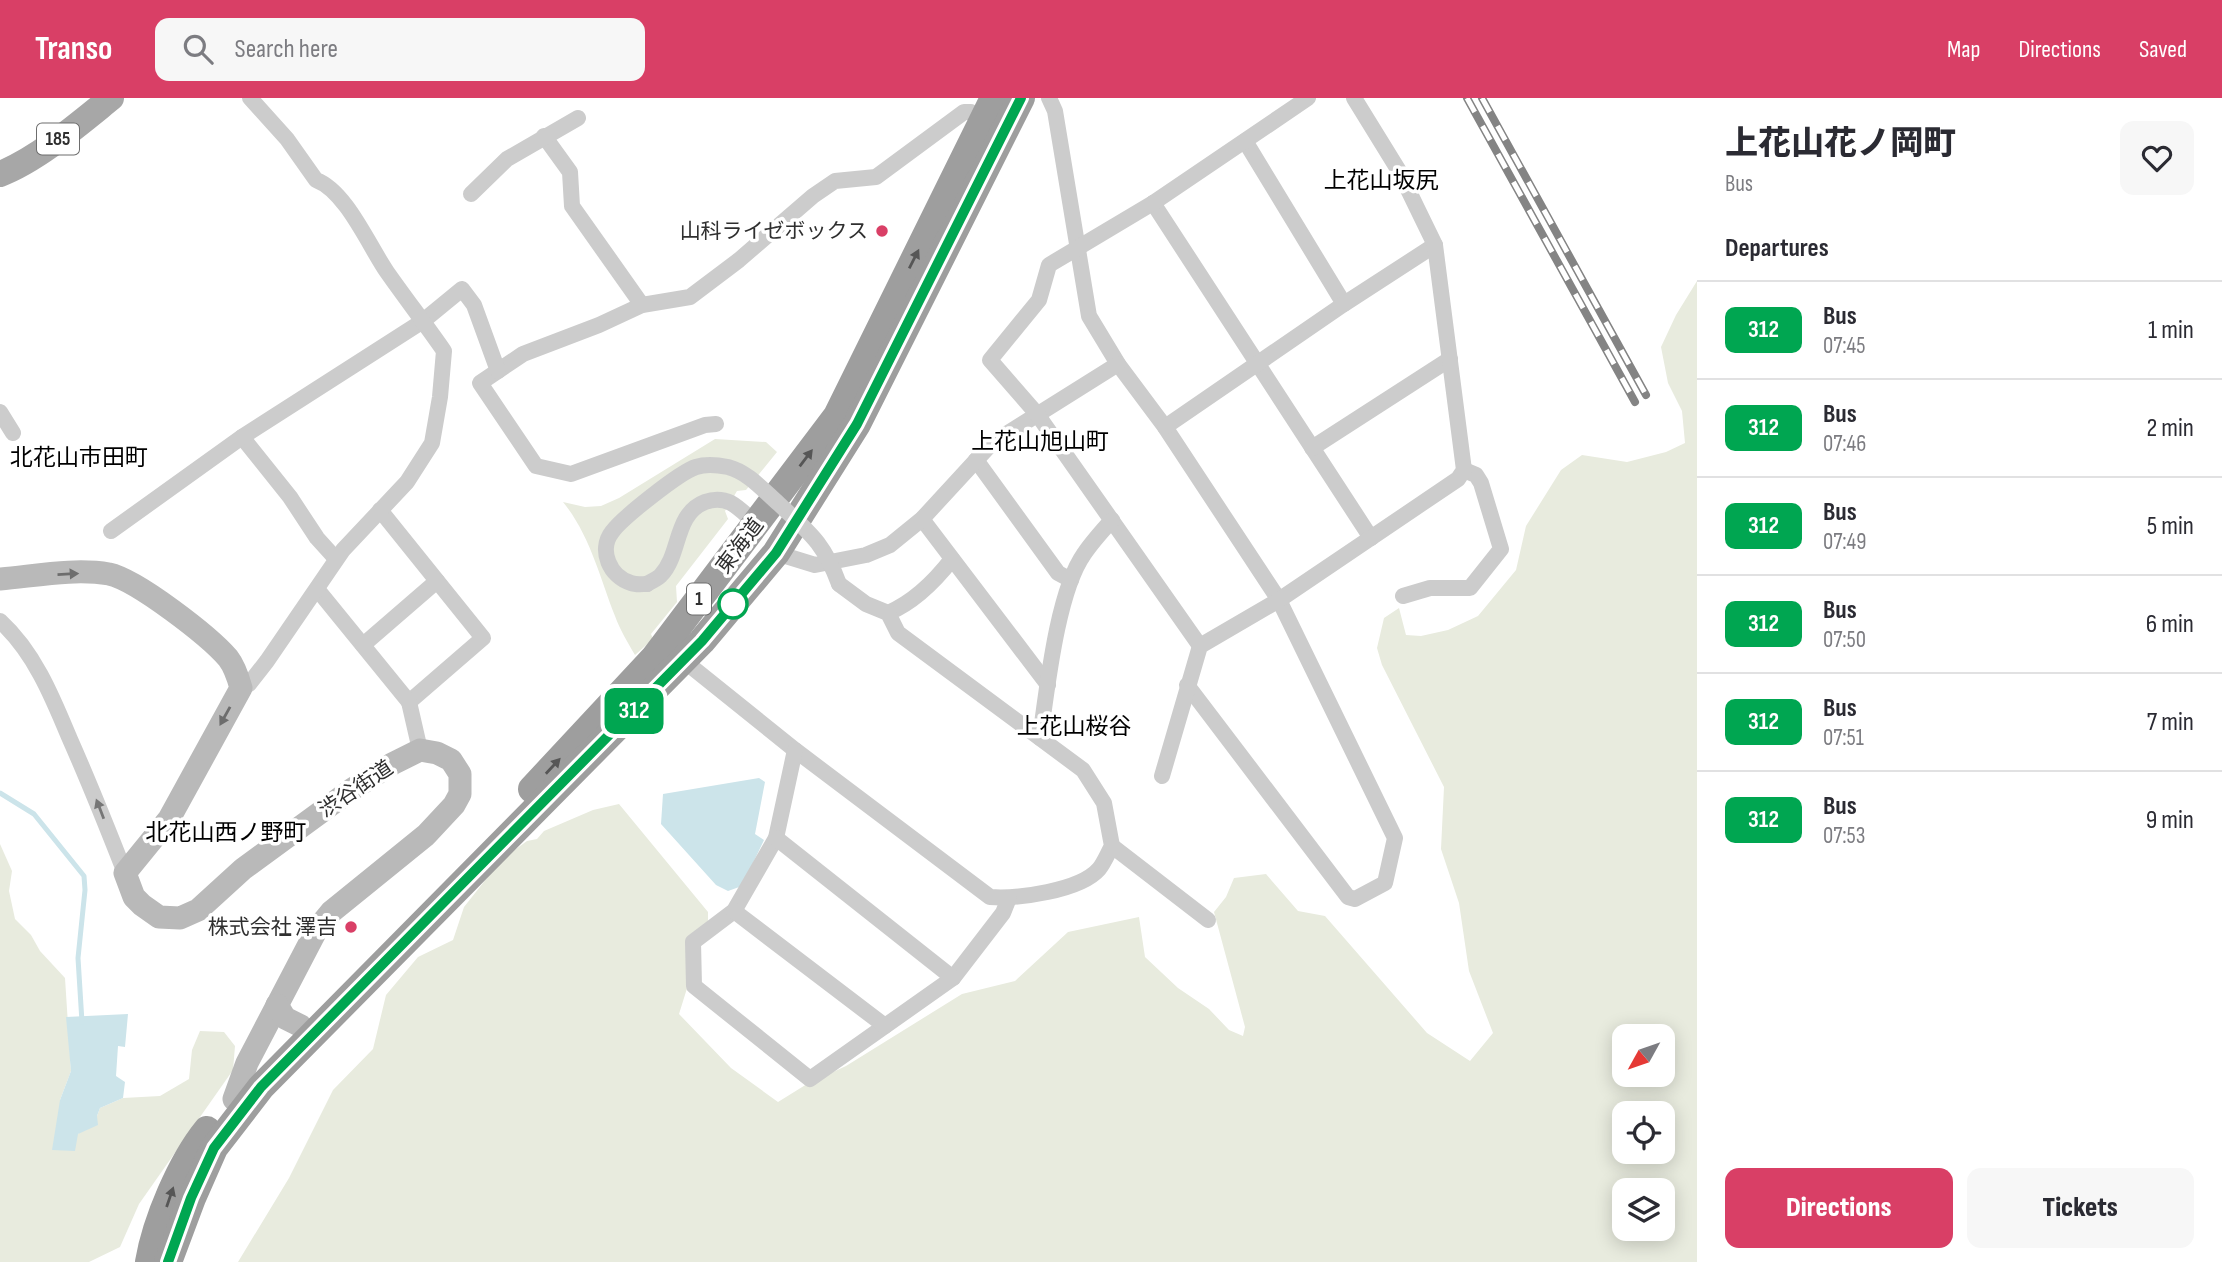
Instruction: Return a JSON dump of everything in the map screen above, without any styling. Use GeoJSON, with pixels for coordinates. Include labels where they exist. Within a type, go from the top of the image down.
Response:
{"type":"FeatureCollection","features":[{"type":"Feature","properties":{"kind":"highway","name":"東海道"},"geometry":{"type":"LineString","coordinates":[[168,1262],[191,1198],[214,1148],[261,1087],[540,808],[702,641],[776,553],[857,424],[1021,98]]}},
{"type":"Feature","properties":{"kind":"highway","name":"東海道"},"geometry":{"type":"LineString","coordinates":[[149,1262],[174,1184],[197,1143],[234,1098],[301,1026],[527,794],[655,657],[837,416],[989,109]]}},
{"type":"Feature","properties":{"kind":"main road","name":"185"},"geometry":{"type":"LineString","coordinates":[[0,174],[69,131],[111,98]]}},
{"type":"Feature","properties":{"kind":"main road"},"geometry":{"type":"LineString","coordinates":[[0,579],[76,573],[109,574],[127,581],[164,604],[227,658],[236,671],[241,688],[169,819],[125,873]]}},
{"type":"Feature","properties":{"kind":"main road"},"geometry":{"type":"LineString","coordinates":[[234,1098],[247,1063],[307,946],[331,912],[426,835],[454,805],[460,794],[460,774],[451,760],[437,753],[420,750]]}},
{"type":"Feature","properties":{"kind":"main road","name":"渋谷街道"},"geometry":{"type":"LineString","coordinates":[[125,873],[134,897],[142,905],[159,917],[180,918],[198,910],[243,869],[351,790],[420,750]]}},
{"type":"Feature","properties":{"kind":"main road"},"geometry":{"type":"LineString","coordinates":[[277,1005],[285,1018],[301,1026]]}},
{"type":"Feature","properties":{"kind":"street"},"geometry":{"type":"LineString","coordinates":[[241,688],[249,684],[336,559],[407,482],[432,443],[444,351],[389,275],[338,197],[316,180],[287,139],[250,98]]}},
{"type":"Feature","properties":{"kind":"street"},"geometry":{"type":"LineString","coordinates":[[1049,98],[1055,111],[1089,316],[1118,364],[1165,427],[1279,600],[1395,838],[1385,883],[1355,899],[1348,897],[1187,685]]}},
{"type":"Feature","properties":{"kind":"street"},"geometry":{"type":"LineString","coordinates":[[1199,646],[1037,414],[990,360],[1039,300],[1049,265],[1153,203],[1308,98]]}},
{"type":"Feature","properties":{"kind":"street"},"geometry":{"type":"LineString","coordinates":[[1162,776],[1199,646],[1279,600],[1458,479],[1464,470],[1435,245],[1399,171],[1354,98]]}},
{"type":"Feature","properties":{"kind":"street"},"geometry":{"type":"LineString","coordinates":[[716,424],[705,425],[571,474],[536,466],[480,383],[523,354],[599,325],[642,305],[690,297],[835,181],[876,177],[964,112],[989,109]]}},
{"type":"Feature","properties":{"kind":"street"},"geometry":{"type":"LineString","coordinates":[[471,194],[507,159],[578,118]]}},
{"type":"Feature","properties":{"kind":"street"},"geometry":{"type":"LineString","coordinates":[[544,136],[570,172],[572,206],[642,305]]}},
{"type":"Feature","properties":{"kind":"street"},"geometry":{"type":"LineString","coordinates":[[1245,141],[1344,304]]}},
{"type":"Feature","properties":{"kind":"street"},"geometry":{"type":"LineString","coordinates":[[1153,203],[1371,538]]}},
{"type":"Feature","properties":{"kind":"street"},"geometry":{"type":"LineString","coordinates":[[1165,427],[1435,245]]}},
{"type":"Feature","properties":{"kind":"street"},"geometry":{"type":"LineString","coordinates":[[111,531],[242,437],[423,321],[462,289],[474,305],[498,372]]}},
{"type":"Feature","properties":{"kind":"street"},"geometry":{"type":"LineString","coordinates":[[1312,448],[1450,359]]}},
{"type":"Feature","properties":{"kind":"street"},"geometry":{"type":"LineString","coordinates":[[776,553],[815,565],[866,555],[890,545],[922,519],[992,443],[1118,364]]}},
{"type":"Feature","properties":{"kind":"street"},"geometry":{"type":"LineString","coordinates":[[0,412],[13,433]]}},
{"type":"Feature","properties":{"kind":"street"},"geometry":{"type":"LineString","coordinates":[[242,437],[290,497],[317,538],[336,559]]}},
{"type":"Feature","properties":{"kind":"street"},"geometry":{"type":"LineString","coordinates":[[976,460],[1058,573],[1071,580]]}},
{"type":"Feature","properties":{"kind":"street"},"geometry":{"type":"LineString","coordinates":[[683,660],[795,750],[990,897],[1009,898],[1073,885],[1098,870],[1112,846],[1104,803],[1083,770],[898,633],[888,613],[866,604],[839,584],[824,548],[743,474],[730,467],[699,466],[685,471],[666,484],[612,531],[607,543],[610,566],[618,577],[632,583],[647,584],[661,576],[691,510],[714,499],[730,502],[757,524]]}},
{"type":"Feature","properties":{"kind":"street"},"geometry":{"type":"LineString","coordinates":[[1403,596],[1430,588],[1470,587],[1501,549],[1481,483],[1476,475],[1464,470]]}},
{"type":"Feature","properties":{"kind":"street"},"geometry":{"type":"LineString","coordinates":[[380,510],[483,638],[409,702]]}},
{"type":"Feature","properties":{"kind":"street"},"geometry":{"type":"LineString","coordinates":[[922,519],[1048,685]]}},
{"type":"Feature","properties":{"kind":"street"},"geometry":{"type":"LineString","coordinates":[[1040,738],[1061,615],[1071,580],[1083,555],[1112,520]]}},
{"type":"Feature","properties":{"kind":"street"},"geometry":{"type":"LineString","coordinates":[[888,613],[901,607],[936,579],[952,559]]}},
{"type":"Feature","properties":{"kind":"street"},"geometry":{"type":"LineString","coordinates":[[363,645],[437,581]]}},
{"type":"Feature","properties":{"kind":"street"},"geometry":{"type":"LineString","coordinates":[[317,589],[409,702],[420,750]]}},
{"type":"Feature","properties":{"kind":"street"},"geometry":{"type":"LineString","coordinates":[[0,621],[32,660],[50,693],[125,873]]}},
{"type":"Feature","properties":{"kind":"street"},"geometry":{"type":"LineString","coordinates":[[795,750],[776,838],[734,911],[694,942],[694,986],[810,1079],[953,978],[1003,914],[1009,898]]}},
{"type":"Feature","properties":{"kind":"street"},"geometry":{"type":"LineString","coordinates":[[776,838],[953,978]]}},
{"type":"Feature","properties":{"kind":"street"},"geometry":{"type":"LineString","coordinates":[[1112,846],[1208,920]]}},
{"type":"Feature","properties":{"kind":"street"},"geometry":{"type":"LineString","coordinates":[[734,911],[885,1026]]}},
{"type":"Feature","properties":{"kind":"shaded area"},"geometry":{"type":"Polygon","coordinates":[[[1697,281],[1697,1262],[238,1262],[289,1178],[333,1090],[373,1049],[386,995],[418,957],[453,940],[464,907],[502,859],[527,841],[537,839],[544,831],[593,810],[619,804],[708,912],[708,921],[679,1014],[731,1068],[778,1102],[807,1084],[846,1066],[962,994],[1015,981],[1068,932],[1139,917],[1145,957],[1178,988],[1209,1009],[1229,1030],[1243,1036],[1245,1027],[1214,912],[1226,897],[1234,878],[1266,874],[1298,911],[1325,916],[1427,1033],[1470,1061],[1493,1033],[1469,971],[1459,903],[1441,849],[1444,787],[1382,665],[1377,648],[1384,618],[1399,608],[1406,635],[1421,636],[1448,630],[1478,616],[1516,570],[1526,526],[1561,470],[1582,455],[1627,462],[1666,452],[1685,443],[1682,411],[1668,383],[1661,347],[1676,315],[1697,281]]]}},
{"type":"Feature","properties":{"kind":"shaded area"},"geometry":{"type":"Polygon","coordinates":[[[715,439],[766,442],[777,452],[746,490],[737,491],[725,511],[728,519],[676,586],[677,602],[651,634],[653,639],[635,655],[617,621],[594,557],[563,502],[585,507],[601,506],[619,498],[715,439]]]}},
{"type":"Feature","properties":{"kind":"shaded area"},"geometry":{"type":"Polygon","coordinates":[[[0,844],[12,871],[9,891],[15,919],[65,978],[71,1071],[60,1100],[78,1134],[97,1116],[100,1108],[123,1098],[160,1096],[189,1079],[192,1050],[200,1031],[224,1032],[235,1046],[233,1070],[139,1204],[120,1247],[89,1262],[0,1262],[0,844]]]}},
{"type":"Feature","properties":{"kind":"water"},"geometry":{"type":"Polygon","coordinates":[[[759,778],[765,782],[755,834],[764,840],[742,886],[728,891],[716,885],[661,824],[663,794],[759,778]]]}},
{"type":"Feature","properties":{"kind":"water"},"geometry":{"type":"Polygon","coordinates":[[[128,1014],[125,1047],[118,1046],[116,1076],[125,1082],[123,1098],[100,1108],[98,1125],[78,1134],[75,1151],[52,1150],[60,1100],[71,1071],[66,1017],[128,1014]]]}},
{"type":"Feature","properties":{"kind":"waterway"},"geometry":{"type":"LineString","coordinates":[[0,793],[34,814],[84,876],[78,958],[82,1022]]}},
{"type":"Feature","properties":{"kind":"railway"},"geometry":{"type":"LineString","coordinates":[[1467,98],[1635,402]]}},
{"type":"Feature","properties":{"kind":"railway"},"geometry":{"type":"LineString","coordinates":[[1482,98],[1646,395]]}},
{"type":"Feature","properties":{"kind":"bus line","name":"312"},"geometry":{"type":"LineString","coordinates":[[168,1262],[191,1198],[214,1148],[261,1087],[540,808],[702,641],[776,553],[857,424],[1021,98]]}},
{"type":"Feature","properties":{"kind":"place","name":"山科ライゼボックス"},"geometry":{"type":"Point","coordinates":[882,231]}},
{"type":"Feature","properties":{"kind":"place","name":"株式会社 澤吉"},"geometry":{"type":"Point","coordinates":[351,927]}},
{"type":"Feature","properties":{"kind":"district","name":"上花山坂尻"},"geometry":{"type":"Point","coordinates":[1381,181]}},
{"type":"Feature","properties":{"kind":"district","name":"上花山旭山町"},"geometry":{"type":"Point","coordinates":[1040,442]}},
{"type":"Feature","properties":{"kind":"district","name":"北花山市田町"},"geometry":{"type":"Point","coordinates":[79,458]}},
{"type":"Feature","properties":{"kind":"district","name":"上花山桜谷"},"geometry":{"type":"Point","coordinates":[1074,727]}},
{"type":"Feature","properties":{"kind":"district","name":"北花山西ノ野町"},"geometry":{"type":"Point","coordinates":[226,833]}}]}
